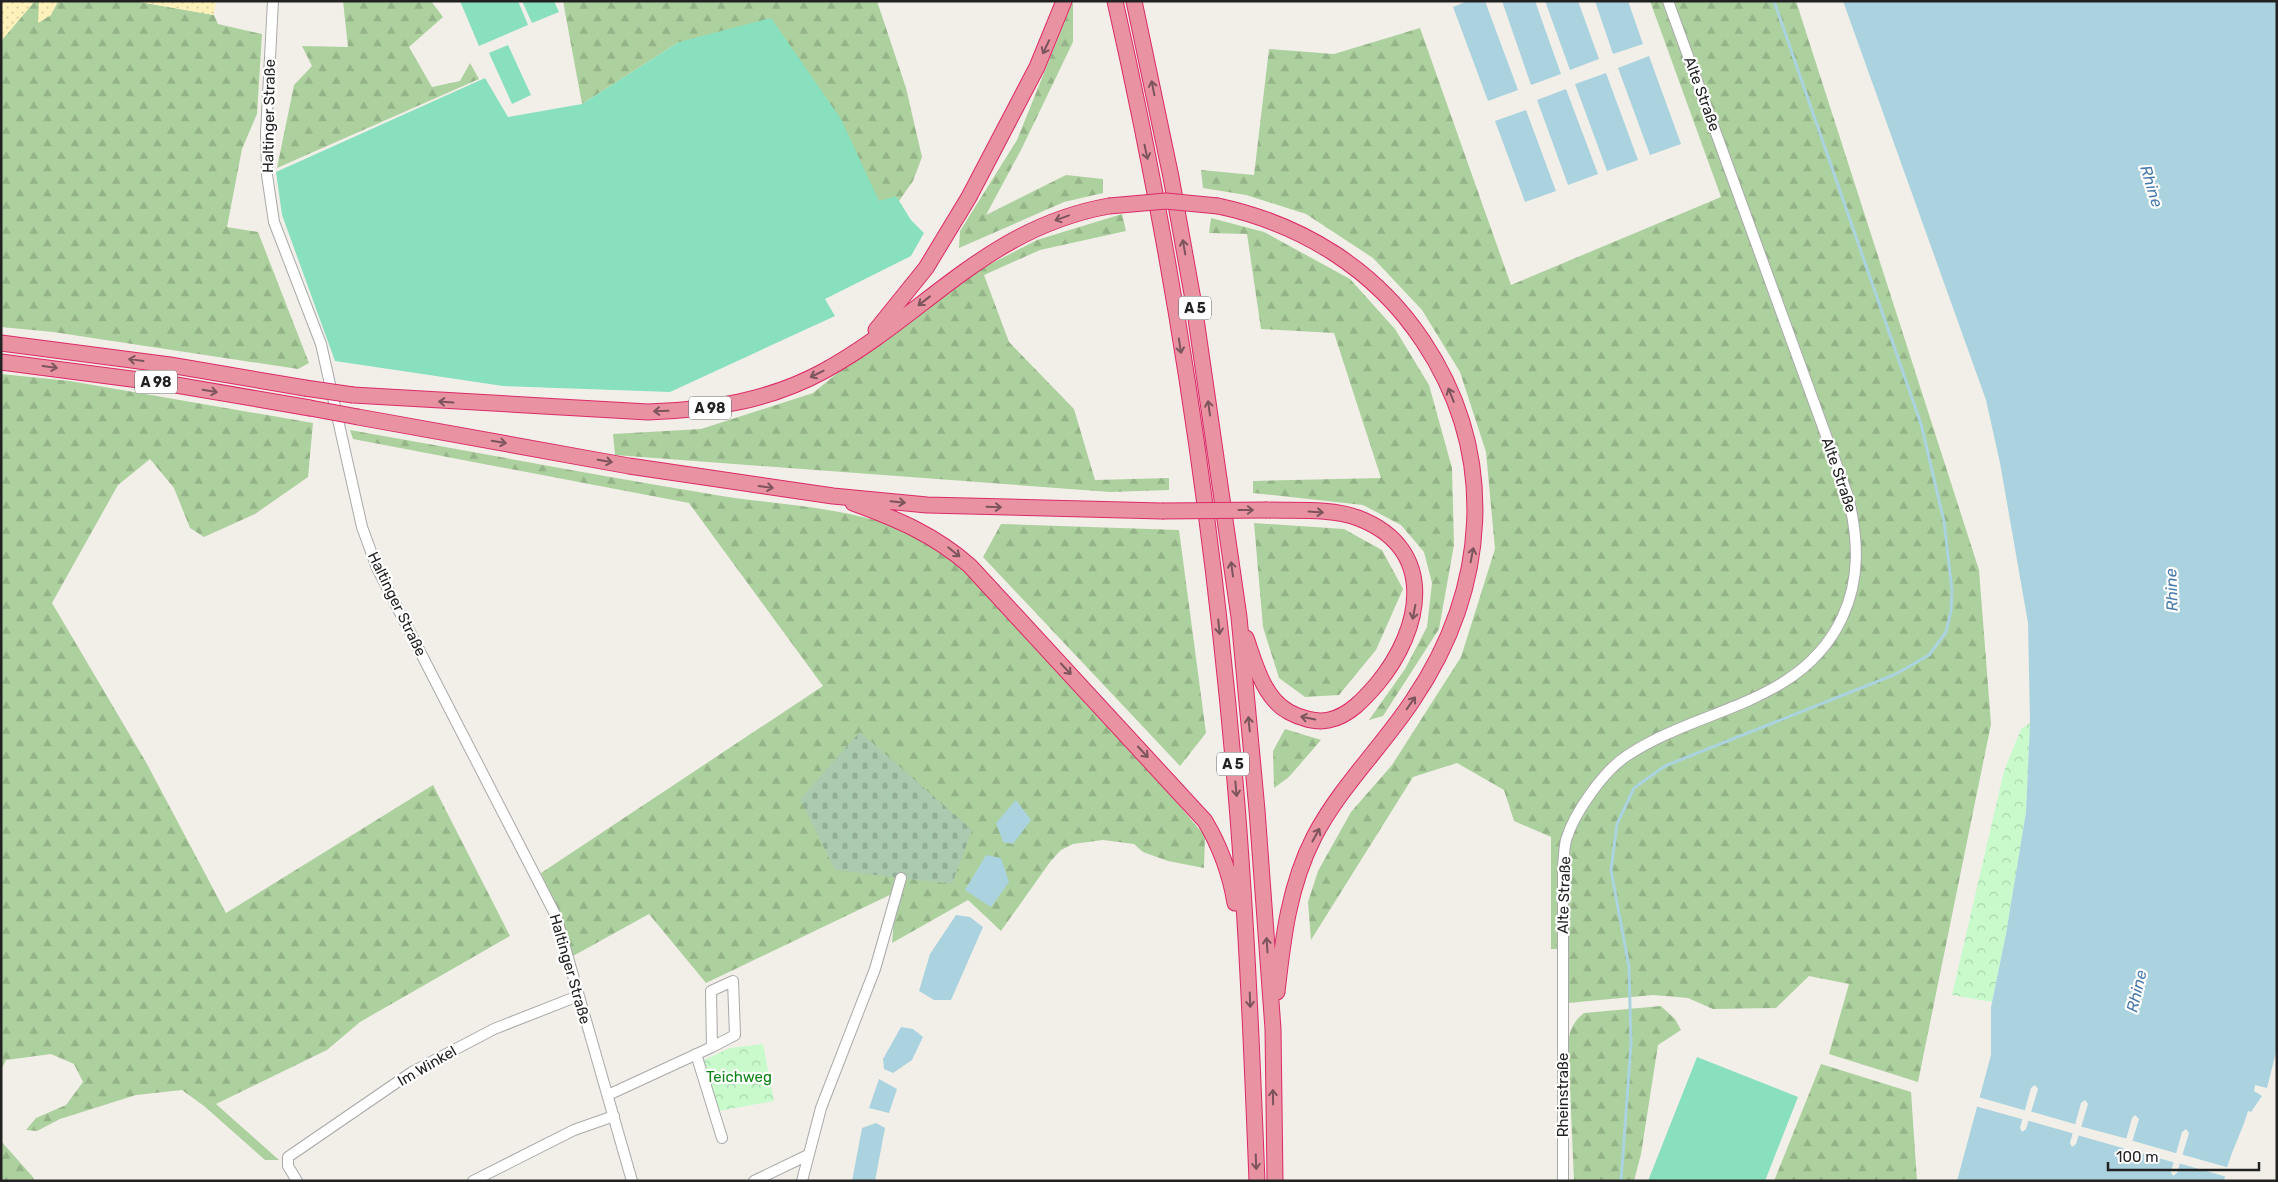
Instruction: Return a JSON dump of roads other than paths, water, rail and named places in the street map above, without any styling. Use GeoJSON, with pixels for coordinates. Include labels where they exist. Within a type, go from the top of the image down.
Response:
{"type":"FeatureCollection","features":[{"type":"Feature","properties":{"kind":"highway"},"geometry":{"type":"LineString","coordinates":[[860,350],[913,285],[954,223],[1037,66],[1064,1]]}},
{"type":"Feature","properties":{"kind":"highway","name":"A 5"},"geometry":{"type":"LineString","coordinates":[[1114,1],[1151,177],[1198,464],[1227,692],[1237,806],[1246,951],[1257,1181]]}},
{"type":"Feature","properties":{"kind":"highway","name":"A 5"},"geometry":{"type":"LineString","coordinates":[[1134,1],[1171,177],[1194,305],[1239,617],[1258,810],[1273,1029],[1274,1181]]}},
{"type":"Feature","properties":{"kind":"highway"},"geometry":{"type":"LineString","coordinates":[[860,350],[950,280],[1001,246],[1066,216],[1110,206],[1166,201],[1218,206],[1277,223],[1307,236],[1338,254],[1364,275],[1390,300],[1428,349],[1449,388],[1468,447],[1473,481],[1474,547],[1456,620],[1438,660],[1413,701],[1356,776],[1314,836],[1297,880],[1284,925],[1273,1029]]}},
{"type":"Feature","properties":{"kind":"highway","name":"A 98"},"geometry":{"type":"LineString","coordinates":[[1,343],[170,365],[353,395],[601,411],[688,410],[747,400],[788,388],[823,372],[860,350]]}},
{"type":"Feature","properties":{"kind":"highway","name":"A 98"},"geometry":{"type":"LineString","coordinates":[[1,362],[170,384],[628,466],[833,496]]}},
{"type":"Feature","properties":{"kind":"highway"},"geometry":{"type":"LineString","coordinates":[[833,496],[913,526],[952,550],[970,566],[1182,794],[1205,821],[1220,846],[1230,875],[1246,951]]}},
{"type":"Feature","properties":{"kind":"highway"},"geometry":{"type":"LineString","coordinates":[[833,496],[928,505],[1162,511],[1268,510],[1326,513],[1357,517],[1387,535],[1403,551],[1411,566],[1416,584],[1416,602],[1412,621],[1394,660],[1363,700],[1347,712],[1329,720],[1307,720],[1287,711],[1271,696],[1262,682],[1239,617]]}},
{"type":"Feature","properties":{"kind":"street","name":"Haltinger Straße"},"geometry":{"type":"LineString","coordinates":[[273,1],[266,133],[267,175],[274,222],[321,344],[362,527],[377,568],[556,916],[632,1181]]}},
{"type":"Feature","properties":{"kind":"street","name":"Alte Straße"},"geometry":{"type":"LineString","coordinates":[[1563,1009],[1564,857],[1566,839],[1590,794],[1609,771],[1627,755],[1688,725],[1759,696],[1787,681],[1804,669],[1823,650],[1836,632],[1850,598],[1856,570],[1854,522],[1848,496],[1668,1]]}},
{"type":"Feature","properties":{"kind":"street"},"geometry":{"type":"LineString","coordinates":[[802,1181],[833,1074],[875,969],[901,878]]}},
{"type":"Feature","properties":{"kind":"street"},"geometry":{"type":"LineString","coordinates":[[608,1095],[712,1047],[735,1035],[733,981],[711,991],[712,1047]]}},
{"type":"Feature","properties":{"kind":"street","name":"Im Winkel"},"geometry":{"type":"LineString","coordinates":[[297,1181],[288,1166],[288,1157],[412,1072],[494,1029],[578,996]]}},
{"type":"Feature","properties":{"kind":"street","name":"Rheinstraße"},"geometry":{"type":"LineString","coordinates":[[1563,1009],[1563,1181]]}},
{"type":"Feature","properties":{"kind":"street"},"geometry":{"type":"LineString","coordinates":[[696,1054],[722,1138]]}},
{"type":"Feature","properties":{"kind":"street"},"geometry":{"type":"LineString","coordinates":[[473,1181],[574,1130],[614,1116]]}},
{"type":"Feature","properties":{"kind":"street"},"geometry":{"type":"LineString","coordinates":[[754,1181],[808,1155]]}},
{"type":"Feature","properties":{"kind":"water"},"geometry":{"type":"Polygon","coordinates":[[[1468,1],[1485,1],[1518,90],[1488,101],[1453,7],[1468,1]]]}},
{"type":"Feature","properties":{"kind":"water"},"geometry":{"type":"Polygon","coordinates":[[[1502,1],[1535,1],[1561,74],[1531,85],[1502,1]]]}},
{"type":"Feature","properties":{"kind":"water"},"geometry":{"type":"Polygon","coordinates":[[[1545,1],[1578,1],[1599,59],[1570,70],[1545,1]]]}},
{"type":"Feature","properties":{"kind":"water"},"geometry":{"type":"Polygon","coordinates":[[[1595,1],[1628,1],[1643,44],[1613,54],[1595,1]]]}},
{"type":"Feature","properties":{"kind":"water","name":"Rhine"},"geometry":{"type":"Polygon","coordinates":[[[1843,1],[2277,1],[2277,1048],[2267,1088],[2255,1085],[2254,1091],[2262,1096],[2251,1112],[2248,1111],[2224,1181],[1957,1181],[1991,1055],[1991,1007],[2006,934],[2026,812],[2030,723],[2028,623],[2000,463],[1986,400],[1843,1]],[[2035,1085],[2031,1088],[2020,1128],[2022,1132],[2026,1129],[2038,1089],[2035,1085]],[[2085,1100],[2081,1103],[2070,1143],[2072,1147],[2076,1144],[2088,1104],[2085,1100]],[[2135,1115],[2132,1118],[2121,1158],[2123,1162],[2127,1159],[2139,1119],[2135,1115]],[[2186,1129],[2182,1132],[2171,1172],[2173,1176],[2177,1173],[2189,1133],[2186,1129]]]}},
{"type":"Feature","properties":{"kind":"water"},"geometry":{"type":"Polygon","coordinates":[[[1649,56],[1681,144],[1650,155],[1618,68],[1649,56]]]}},
{"type":"Feature","properties":{"kind":"water"},"geometry":{"type":"Polygon","coordinates":[[[1606,73],[1638,160],[1607,171],[1575,84],[1606,73]]]}},
{"type":"Feature","properties":{"kind":"water"},"geometry":{"type":"Polygon","coordinates":[[[1566,89],[1598,174],[1568,185],[1537,100],[1566,89]]]}},
{"type":"Feature","properties":{"kind":"water"},"geometry":{"type":"Polygon","coordinates":[[[1526,110],[1556,191],[1525,202],[1495,121],[1526,110]]]}},
{"type":"Feature","properties":{"kind":"water"},"geometry":{"type":"Polygon","coordinates":[[[1016,800],[1031,820],[1013,844],[1003,842],[996,823],[1016,800]]]}},
{"type":"Feature","properties":{"kind":"water"},"geometry":{"type":"Polygon","coordinates":[[[986,855],[1001,858],[1009,882],[991,907],[965,890],[986,855]]]}},
{"type":"Feature","properties":{"kind":"water"},"geometry":{"type":"Polygon","coordinates":[[[956,915],[970,917],[983,927],[951,1000],[934,1000],[919,991],[930,954],[956,915]]]}},
{"type":"Feature","properties":{"kind":"water"},"geometry":{"type":"Polygon","coordinates":[[[901,1027],[913,1029],[923,1037],[912,1060],[893,1073],[884,1069],[883,1059],[901,1027]]]}},
{"type":"Feature","properties":{"kind":"water"},"geometry":{"type":"Polygon","coordinates":[[[879,1079],[897,1089],[889,1113],[869,1108],[879,1079]]]}},
{"type":"Feature","properties":{"kind":"water"},"geometry":{"type":"Polygon","coordinates":[[[876,1123],[885,1128],[875,1181],[852,1181],[862,1128],[876,1123]]]}},
{"type":"Feature","properties":{"kind":"waterway"},"geometry":{"type":"LineString","coordinates":[[1621,1181],[1631,1044],[1629,967],[1611,870],[1617,824],[1634,788],[1665,766],[1896,674],[1929,655],[1946,632],[1951,611],[1952,590],[1944,521],[1921,424],[1774,1]]}},
{"type":"Feature","properties":{"kind":"park label","name":"Teichweg"},"geometry":{"type":"Point","coordinates":[739,1077]}}]}
